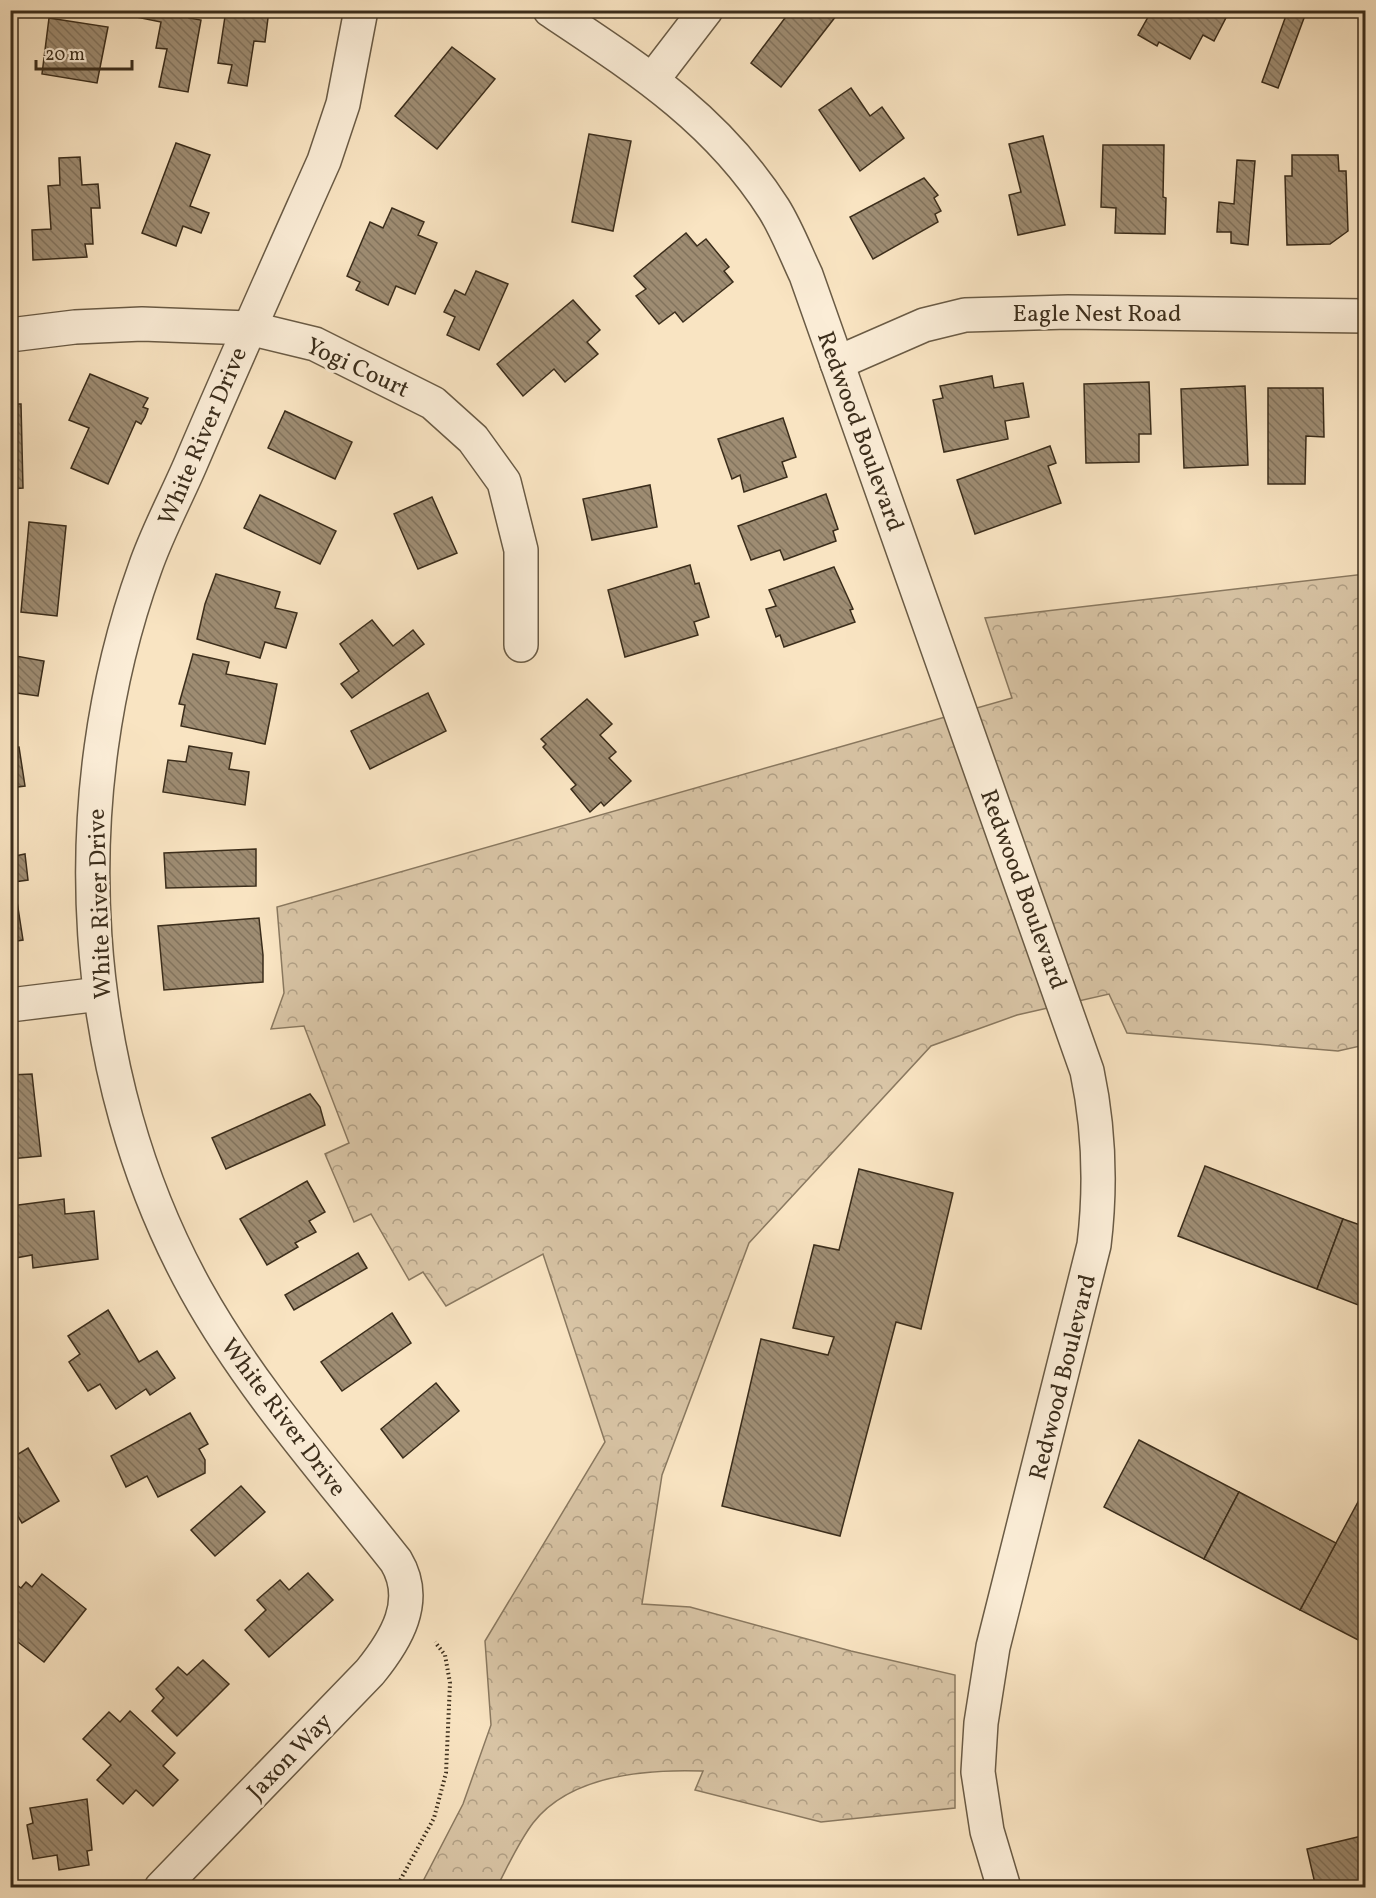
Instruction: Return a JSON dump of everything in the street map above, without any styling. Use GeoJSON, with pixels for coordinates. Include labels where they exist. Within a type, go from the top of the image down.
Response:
{"type":"FeatureCollection","features":[{"type":"Feature","properties":{"kind":"street","name":"White River Drive"},"geometry":{"type":"LineString","coordinates":[[361,10],[343,104],[324,161],[145,567],[106,707],[93,848],[100,994],[114,1074],[147,1180],[178,1254],[229,1346],[265,1399],[396,1561],[404,1574],[404,1616]]}},
{"type":"Feature","properties":{"kind":"street","name":"Redwood Boulevard"},"geometry":{"type":"LineString","coordinates":[[550,10],[653,79],[724,142],[775,211],[806,275],[1079,1043],[1092,1093],[1096,1125],[1099,1206],[1094,1245],[993,1647],[981,1723],[978,1772],[987,1831],[1004,1887]]}},
{"type":"Feature","properties":{"kind":"street"},"geometry":{"type":"LineString","coordinates":[[653,79],[706,10]]}},
{"type":"Feature","properties":{"kind":"street","name":"Eagle Nest Road"},"geometry":{"type":"LineString","coordinates":[[837,363],[924,326],[965,315],[1068,312],[1365,316]]}},
{"type":"Feature","properties":{"kind":"street","name":"Yogi Court"},"geometry":{"type":"LineString","coordinates":[[10,335],[75,327],[142,324],[249,327],[315,344],[408,389],[447,414],[472,439],[504,482],[521,550],[521,645]]}},
{"type":"Feature","properties":{"kind":"street"},"geometry":{"type":"LineString","coordinates":[[10,1005],[100,994]]}},
{"type":"Feature","properties":{"kind":"street","name":"Jaxon Way"},"geometry":{"type":"LineString","coordinates":[[161,1887],[370,1672],[394,1639],[404,1616]]}},
{"type":"Feature","properties":{"kind":"path"},"geometry":{"type":"LineString","coordinates":[[396,1887],[435,1818],[446,1773],[450,1683],[445,1655],[435,1642]]}},
{"type":"Feature","properties":{"kind":"green space"},"geometry":{"type":"Polygon","coordinates":[[[1365,574],[1365,1045],[1338,1051],[1127,1033],[1109,994],[1017,1015],[931,1046],[749,1243],[662,1475],[642,1604],[690,1607],[851,1651],[955,1675],[955,1808],[821,1822],[695,1790],[703,1771],[658,1771],[635,1774],[589,1784],[549,1807],[533,1823],[497,1887],[420,1887],[463,1804],[491,1725],[485,1641],[605,1442],[543,1254],[446,1306],[423,1272],[409,1280],[371,1214],[354,1222],[325,1154],[349,1143],[304,1026],[271,1029],[284,993],[277,907],[1012,698],[985,618],[1365,574]]]}},
{"type":"Feature","properties":{"kind":"building"},"geometry":{"type":"Polygon","coordinates":[[[137,10],[191,10],[189,18],[201,20],[188,92],[159,87],[167,49],[156,48],[161,22],[136,17],[137,10]]]}},
{"type":"Feature","properties":{"kind":"building"},"geometry":{"type":"Polygon","coordinates":[[[226,10],[269,10],[265,42],[254,41],[247,86],[228,83],[232,65],[218,63],[226,10]]]}},
{"type":"Feature","properties":{"kind":"building"},"geometry":{"type":"Polygon","coordinates":[[[791,10],[829,10],[836,16],[781,87],[751,63],[791,10]]]}},
{"type":"Feature","properties":{"kind":"building"},"geometry":{"type":"Polygon","coordinates":[[[1152,10],[1230,10],[1214,41],[1203,35],[1190,59],[1159,42],[1157,46],[1138,35],[1152,10]]]}},
{"type":"Feature","properties":{"kind":"building"},"geometry":{"type":"Polygon","coordinates":[[[1288,10],[1307,10],[1278,88],[1262,82],[1288,10]]]}},
{"type":"Feature","properties":{"kind":"building"},"geometry":{"type":"Polygon","coordinates":[[[49,18],[108,27],[97,83],[42,74],[49,18]]]}},
{"type":"Feature","properties":{"kind":"building"},"geometry":{"type":"Polygon","coordinates":[[[452,47],[495,79],[437,149],[395,116],[452,47]]]}},
{"type":"Feature","properties":{"kind":"building"},"geometry":{"type":"Polygon","coordinates":[[[851,88],[870,116],[882,107],[904,138],[860,171],[819,110],[851,88]]]}},
{"type":"Feature","properties":{"kind":"building"},"geometry":{"type":"Polygon","coordinates":[[[589,134],[631,141],[613,231],[572,222],[589,134]]]}},
{"type":"Feature","properties":{"kind":"building"},"geometry":{"type":"Polygon","coordinates":[[[1043,136],[1065,225],[1018,235],[1009,195],[1021,192],[1009,144],[1043,136]]]}},
{"type":"Feature","properties":{"kind":"building"},"geometry":{"type":"Polygon","coordinates":[[[176,143],[210,155],[190,206],[209,213],[201,233],[183,226],[176,246],[142,233],[176,143]]]}},
{"type":"Feature","properties":{"kind":"building"},"geometry":{"type":"Polygon","coordinates":[[[1103,145],[1164,145],[1165,234],[1115,233],[1116,208],[1101,207],[1103,145]]]}},
{"type":"Feature","properties":{"kind":"building"},"geometry":{"type":"Polygon","coordinates":[[[1292,155],[1338,155],[1339,171],[1346,171],[1348,231],[1330,244],[1287,245],[1285,176],[1292,176],[1292,155]]]}},
{"type":"Feature","properties":{"kind":"building"},"geometry":{"type":"Polygon","coordinates":[[[80,157],[82,185],[98,184],[100,208],[91,208],[93,244],[85,244],[87,257],[33,260],[32,230],[51,229],[48,186],[60,185],[59,158],[80,157]]]}},
{"type":"Feature","properties":{"kind":"building"},"geometry":{"type":"Polygon","coordinates":[[[1237,160],[1255,161],[1248,245],[1231,243],[1231,232],[1217,232],[1219,202],[1234,204],[1237,160]]]}},
{"type":"Feature","properties":{"kind":"building"},"geometry":{"type":"Polygon","coordinates":[[[1364,164],[1366,164],[1366,224],[1364,164]]]}},
{"type":"Feature","properties":{"kind":"building"},"geometry":{"type":"Polygon","coordinates":[[[924,178],[938,195],[934,198],[941,211],[935,214],[938,222],[873,259],[850,217],[924,178]]]}},
{"type":"Feature","properties":{"kind":"building"},"geometry":{"type":"Polygon","coordinates":[[[392,208],[424,222],[418,235],[437,243],[415,294],[396,286],[388,305],[356,290],[360,282],[347,276],[370,222],[383,228],[392,208]]]}},
{"type":"Feature","properties":{"kind":"building"},"geometry":{"type":"Polygon","coordinates":[[[686,233],[697,246],[706,239],[729,267],[724,271],[733,282],[683,322],[675,312],[659,324],[636,296],[646,289],[634,276],[686,233]]]}},
{"type":"Feature","properties":{"kind":"building"},"geometry":{"type":"Polygon","coordinates":[[[476,271],[508,284],[479,350],[447,335],[455,317],[444,312],[455,290],[465,295],[476,271]]]}},
{"type":"Feature","properties":{"kind":"building"},"geometry":{"type":"Polygon","coordinates":[[[573,300],[600,330],[587,342],[598,354],[565,382],[554,369],[523,396],[497,364],[573,300]]]}},
{"type":"Feature","properties":{"kind":"building"},"geometry":{"type":"Polygon","coordinates":[[[90,374],[148,398],[143,407],[148,409],[145,417],[141,424],[136,421],[108,484],[71,468],[89,428],[69,420],[90,374]]]}},
{"type":"Feature","properties":{"kind":"building"},"geometry":{"type":"Polygon","coordinates":[[[992,376],[994,388],[1023,383],[1029,417],[1005,421],[1008,439],[944,452],[933,400],[943,398],[940,386],[992,376]]]}},
{"type":"Feature","properties":{"kind":"building"},"geometry":{"type":"Polygon","coordinates":[[[1149,382],[1151,434],[1139,434],[1139,462],[1086,463],[1084,384],[1149,382]]]}},
{"type":"Feature","properties":{"kind":"building"},"geometry":{"type":"Polygon","coordinates":[[[1245,386],[1248,465],[1184,468],[1181,389],[1245,386]]]}},
{"type":"Feature","properties":{"kind":"building"},"geometry":{"type":"Polygon","coordinates":[[[1268,388],[1323,388],[1324,437],[1306,436],[1305,484],[1268,484],[1268,388]]]}},
{"type":"Feature","properties":{"kind":"building"},"geometry":{"type":"Polygon","coordinates":[[[10,404],[21,404],[23,488],[10,489],[10,404]]]}},
{"type":"Feature","properties":{"kind":"building"},"geometry":{"type":"Polygon","coordinates":[[[285,411],[352,442],[335,479],[268,448],[285,411]]]}},
{"type":"Feature","properties":{"kind":"building"},"geometry":{"type":"Polygon","coordinates":[[[783,418],[796,457],[782,462],[787,477],[744,492],[740,475],[732,479],[718,439],[783,418]]]}},
{"type":"Feature","properties":{"kind":"building"},"geometry":{"type":"Polygon","coordinates":[[[1050,446],[1056,463],[1048,466],[1061,503],[975,534],[957,480],[1050,446]]]}},
{"type":"Feature","properties":{"kind":"building"},"geometry":{"type":"Polygon","coordinates":[[[650,485],[657,527],[592,540],[583,499],[650,485]]]}},
{"type":"Feature","properties":{"kind":"building"},"geometry":{"type":"Polygon","coordinates":[[[826,494],[838,529],[833,531],[836,541],[784,560],[780,550],[751,560],[738,526],[826,494]]]}},
{"type":"Feature","properties":{"kind":"building"},"geometry":{"type":"Polygon","coordinates":[[[260,495],[336,531],[320,564],[244,528],[260,495]]]}},
{"type":"Feature","properties":{"kind":"building"},"geometry":{"type":"Polygon","coordinates":[[[432,497],[457,553],[418,569],[394,514],[432,497]]]}},
{"type":"Feature","properties":{"kind":"building"},"geometry":{"type":"Polygon","coordinates":[[[29,522],[66,526],[57,616],[21,612],[29,522]]]}},
{"type":"Feature","properties":{"kind":"building"},"geometry":{"type":"Polygon","coordinates":[[[690,565],[695,584],[699,583],[709,617],[694,622],[698,635],[625,657],[608,590],[690,565]]]}},
{"type":"Feature","properties":{"kind":"building"},"geometry":{"type":"Polygon","coordinates":[[[834,567],[853,609],[850,610],[855,622],[784,647],[780,635],[776,637],[766,609],[776,606],[769,590],[834,567]]]}},
{"type":"Feature","properties":{"kind":"building"},"geometry":{"type":"Polygon","coordinates":[[[216,574],[280,592],[275,608],[297,613],[286,648],[265,642],[260,658],[197,639],[205,604],[216,574]]]}},
{"type":"Feature","properties":{"kind":"building"},"geometry":{"type":"Polygon","coordinates":[[[372,620],[393,646],[413,630],[424,644],[352,698],[341,684],[359,671],[340,644],[372,620]]]}},
{"type":"Feature","properties":{"kind":"building"},"geometry":{"type":"Polygon","coordinates":[[[193,654],[229,662],[226,674],[277,684],[265,744],[181,726],[185,705],[179,704],[193,654]]]}},
{"type":"Feature","properties":{"kind":"building"},"geometry":{"type":"Polygon","coordinates":[[[10,655],[44,661],[38,696],[10,692],[10,655]]]}},
{"type":"Feature","properties":{"kind":"building"},"geometry":{"type":"Polygon","coordinates":[[[428,693],[446,731],[370,769],[351,731],[428,693]]]}},
{"type":"Feature","properties":{"kind":"building"},"geometry":{"type":"Polygon","coordinates":[[[587,699],[612,724],[600,735],[616,752],[609,758],[631,781],[604,806],[601,802],[590,812],[571,789],[576,785],[543,747],[546,744],[541,739],[587,699]]]}},
{"type":"Feature","properties":{"kind":"building"},"geometry":{"type":"Polygon","coordinates":[[[189,746],[232,753],[229,769],[249,772],[245,805],[163,792],[168,760],[186,762],[189,746]]]}},
{"type":"Feature","properties":{"kind":"building"},"geometry":{"type":"Polygon","coordinates":[[[19,747],[25,786],[10,788],[10,748],[19,747]]]}},
{"type":"Feature","properties":{"kind":"building"},"geometry":{"type":"Polygon","coordinates":[[[256,849],[256,886],[166,888],[164,853],[256,849]]]}},
{"type":"Feature","properties":{"kind":"building"},"geometry":{"type":"Polygon","coordinates":[[[25,854],[28,880],[14,882],[23,940],[10,942],[10,857],[25,854]]]}},
{"type":"Feature","properties":{"kind":"building"},"geometry":{"type":"Polygon","coordinates":[[[259,918],[263,982],[164,990],[158,926],[259,918]]]}},
{"type":"Feature","properties":{"kind":"building"},"geometry":{"type":"Polygon","coordinates":[[[32,1074],[41,1156],[10,1159],[10,1075],[32,1074]]]}},
{"type":"Feature","properties":{"kind":"building"},"geometry":{"type":"Polygon","coordinates":[[[310,1094],[320,1107],[325,1125],[226,1169],[212,1138],[310,1094]]]}},
{"type":"Feature","properties":{"kind":"building"},"geometry":{"type":"Polygon","coordinates":[[[1205,1166],[1343,1219],[1317,1289],[1178,1236],[1205,1166]]]}},
{"type":"Feature","properties":{"kind":"building"},"geometry":{"type":"Polygon","coordinates":[[[859,1169],[953,1193],[921,1329],[896,1322],[840,1536],[722,1506],[761,1339],[828,1355],[834,1337],[793,1328],[814,1245],[839,1250],[859,1169]]]}},
{"type":"Feature","properties":{"kind":"building"},"geometry":{"type":"Polygon","coordinates":[[[307,1181],[325,1212],[309,1221],[316,1232],[295,1243],[298,1247],[267,1265],[240,1219],[307,1181]]]}},
{"type":"Feature","properties":{"kind":"building"},"geometry":{"type":"Polygon","coordinates":[[[64,1199],[65,1214],[94,1211],[98,1259],[33,1268],[32,1255],[10,1259],[11,1206],[64,1199]]]}},
{"type":"Feature","properties":{"kind":"building"},"geometry":{"type":"Polygon","coordinates":[[[1343,1219],[1366,1227],[1366,1308],[1317,1289],[1343,1219]]]}},
{"type":"Feature","properties":{"kind":"building"},"geometry":{"type":"Polygon","coordinates":[[[358,1253],[367,1268],[294,1310],[285,1295],[358,1253]]]}},
{"type":"Feature","properties":{"kind":"building"},"geometry":{"type":"Polygon","coordinates":[[[108,1310],[139,1362],[157,1351],[175,1378],[150,1395],[146,1389],[116,1409],[100,1384],[88,1391],[69,1362],[80,1354],[68,1336],[108,1310]]]}},
{"type":"Feature","properties":{"kind":"building"},"geometry":{"type":"Polygon","coordinates":[[[392,1313],[411,1343],[342,1391],[321,1362],[392,1313]]]}},
{"type":"Feature","properties":{"kind":"building"},"geometry":{"type":"Polygon","coordinates":[[[436,1383],[459,1411],[403,1458],[381,1429],[436,1383]]]}},
{"type":"Feature","properties":{"kind":"building"},"geometry":{"type":"Polygon","coordinates":[[[190,1413],[208,1444],[199,1449],[205,1460],[205,1473],[158,1497],[147,1476],[126,1487],[111,1456],[190,1413]]]}},
{"type":"Feature","properties":{"kind":"building"},"geometry":{"type":"Polygon","coordinates":[[[1139,1440],[1239,1492],[1204,1559],[1104,1507],[1139,1440]]]}},
{"type":"Feature","properties":{"kind":"building"},"geometry":{"type":"Polygon","coordinates":[[[28,1448],[59,1501],[22,1523],[10,1503],[10,1459],[28,1448]]]}},
{"type":"Feature","properties":{"kind":"building"},"geometry":{"type":"Polygon","coordinates":[[[241,1486],[265,1512],[215,1556],[191,1530],[241,1486]]]}},
{"type":"Feature","properties":{"kind":"building"},"geometry":{"type":"Polygon","coordinates":[[[1366,1487],[1366,1644],[1300,1610],[1366,1487]]]}},
{"type":"Feature","properties":{"kind":"building"},"geometry":{"type":"Polygon","coordinates":[[[1239,1492],[1336,1543],[1300,1610],[1204,1559],[1239,1492]]]}},
{"type":"Feature","properties":{"kind":"building"},"geometry":{"type":"Polygon","coordinates":[[[308,1573],[333,1600],[269,1657],[245,1630],[266,1610],[257,1600],[280,1580],[289,1590],[308,1573]]]}},
{"type":"Feature","properties":{"kind":"building"},"geometry":{"type":"Polygon","coordinates":[[[42,1574],[86,1609],[44,1662],[10,1636],[10,1580],[21,1588],[26,1582],[32,1587],[42,1574]]]}},
{"type":"Feature","properties":{"kind":"building"},"geometry":{"type":"Polygon","coordinates":[[[203,1660],[229,1684],[177,1736],[152,1711],[164,1698],[156,1689],[178,1667],[187,1675],[203,1660]]]}},
{"type":"Feature","properties":{"kind":"building"},"geometry":{"type":"Polygon","coordinates":[[[130,1711],[175,1753],[163,1766],[178,1780],[153,1806],[136,1790],[123,1804],[97,1780],[111,1765],[83,1739],[109,1712],[120,1722],[130,1711]]]}},
{"type":"Feature","properties":{"kind":"building"},"geometry":{"type":"Polygon","coordinates":[[[87,1799],[92,1850],[87,1851],[89,1865],[59,1870],[57,1855],[33,1859],[27,1825],[33,1823],[30,1808],[87,1799]]]}},
{"type":"Feature","properties":{"kind":"building"},"geometry":{"type":"Polygon","coordinates":[[[1366,1835],[1366,1888],[1316,1888],[1307,1849],[1366,1835]]]}}]}
